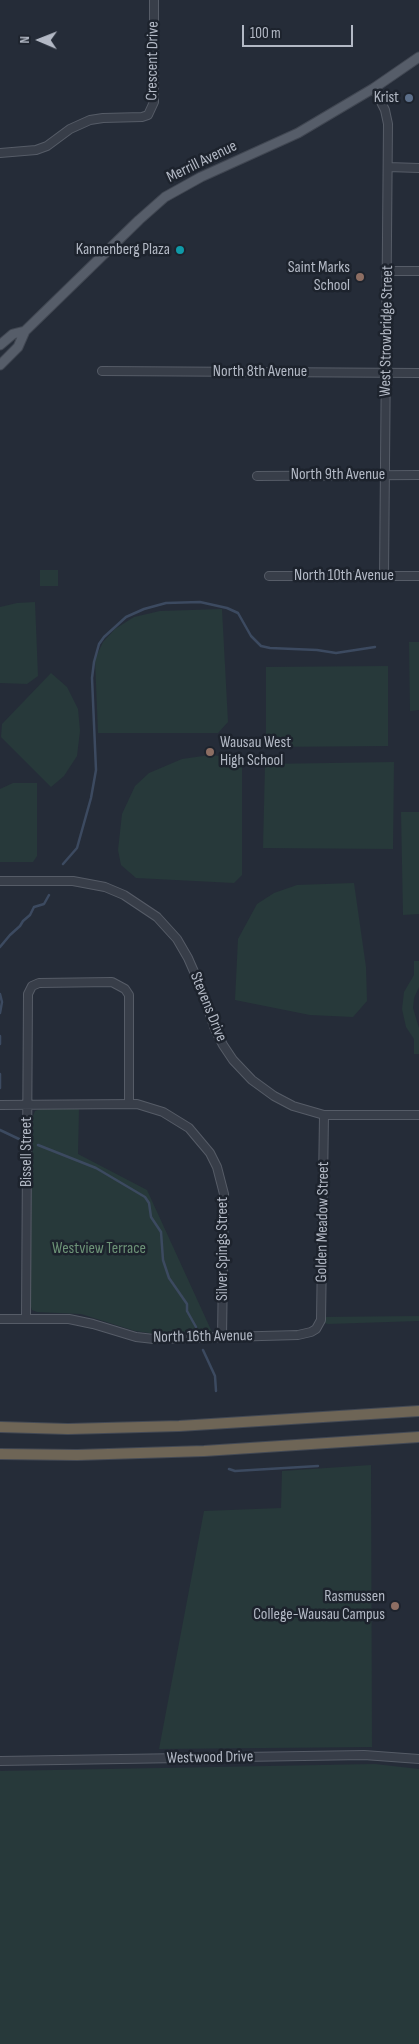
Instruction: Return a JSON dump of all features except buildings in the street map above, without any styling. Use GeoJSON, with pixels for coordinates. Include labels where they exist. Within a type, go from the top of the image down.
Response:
{"type":"FeatureCollection","features":[{"type":"Feature","properties":{"kind":"highway"},"geometry":{"type":"LineString","coordinates":[[0,1427],[68,1429],[160,1427],[419,1410]]}},
{"type":"Feature","properties":{"kind":"highway"},"geometry":{"type":"LineString","coordinates":[[0,1454],[95,1455],[204,1451],[419,1437]]}},
{"type":"Feature","properties":{"kind":"main road","name":"Merrill Avenue"},"geometry":{"type":"LineString","coordinates":[[0,365],[18,346],[25,331],[165,197],[201,176],[298,133],[374,88],[419,57]]}},
{"type":"Feature","properties":{"kind":"main road","name":"Merrill Avenue"},"geometry":{"type":"LineString","coordinates":[[0,345],[15,333],[25,331]]}},
{"type":"Feature","properties":{"kind":"street","name":"Crescent Drive"},"geometry":{"type":"LineString","coordinates":[[0,153],[36,150],[47,146],[70,129],[90,120],[148,115],[154,102],[154,0]]}},
{"type":"Feature","properties":{"kind":"street","name":"West Strowbridge Street"},"geometry":{"type":"LineString","coordinates":[[374,88],[388,117],[384,576]]}},
{"type":"Feature","properties":{"kind":"street"},"geometry":{"type":"LineString","coordinates":[[388,167],[419,168]]}},
{"type":"Feature","properties":{"kind":"street"},"geometry":{"type":"LineString","coordinates":[[387,271],[419,271]]}},
{"type":"Feature","properties":{"kind":"street","name":"North 8th Avenue"},"geometry":{"type":"LineString","coordinates":[[102,372],[419,373]]}},
{"type":"Feature","properties":{"kind":"street","name":"North 9th Avenue"},"geometry":{"type":"LineString","coordinates":[[257,476],[419,475]]}},
{"type":"Feature","properties":{"kind":"street","name":"North 10th Avenue"},"geometry":{"type":"LineString","coordinates":[[268,576],[419,576]]}},
{"type":"Feature","properties":{"kind":"street","name":"Stevens Drive"},"geometry":{"type":"LineString","coordinates":[[0,881],[73,881],[105,887],[124,895],[156,917],[177,939],[188,958],[215,1029],[233,1060],[252,1080],[274,1096],[293,1106],[324,1115],[419,1116]]}},
{"type":"Feature","properties":{"kind":"street","name":"Bissell Street"},"geometry":{"type":"LineString","coordinates":[[26,1318],[28,994],[32,986],[39,983],[112,982],[125,989],[129,995],[129,1104]]}},
{"type":"Feature","properties":{"kind":"street","name":"Silver Spings Street"},"geometry":{"type":"LineString","coordinates":[[0,1105],[129,1104],[153,1108],[183,1124],[203,1144],[217,1168],[225,1203],[222,1338]]}},
{"type":"Feature","properties":{"kind":"street","name":"Golden Meadow Street"},"geometry":{"type":"LineString","coordinates":[[316,1329],[322,1317],[324,1115]]}},
{"type":"Feature","properties":{"kind":"street","name":"North 16th Avenue"},"geometry":{"type":"LineString","coordinates":[[0,1319],[26,1318],[81,1321],[136,1337],[154,1339],[298,1335],[316,1329]]}},
{"type":"Feature","properties":{"kind":"street","name":"Westwood Drive"},"geometry":{"type":"LineString","coordinates":[[0,1761],[364,1755],[419,1759]]}},
{"type":"Feature","properties":{"kind":"green space"},"geometry":{"type":"Polygon","coordinates":[[[40,570],[58,570],[58,586],[40,586],[40,570]]]}},
{"type":"Feature","properties":{"kind":"green space"},"geometry":{"type":"Polygon","coordinates":[[[35,602],[38,676],[27,684],[0,683],[0,607],[17,603],[35,602]]]}},
{"type":"Feature","properties":{"kind":"green space"},"geometry":{"type":"Polygon","coordinates":[[[222,609],[228,722],[218,733],[98,733],[95,659],[103,642],[115,629],[134,617],[160,611],[222,609]]]}},
{"type":"Feature","properties":{"kind":"green space"},"geometry":{"type":"Polygon","coordinates":[[[409,642],[419,642],[419,710],[410,711],[409,642]]]}},
{"type":"Feature","properties":{"kind":"green space"},"geometry":{"type":"Polygon","coordinates":[[[388,666],[388,746],[266,747],[266,667],[388,666]]]}},
{"type":"Feature","properties":{"kind":"green space"},"geometry":{"type":"Polygon","coordinates":[[[51,673],[67,687],[78,709],[80,731],[77,756],[64,776],[51,787],[1,737],[2,724],[51,673]]]}},
{"type":"Feature","properties":{"kind":"green space"},"geometry":{"type":"Polygon","coordinates":[[[210,755],[242,758],[242,875],[234,883],[136,878],[121,865],[118,850],[122,814],[135,786],[149,773],[182,759],[210,755]]]}},
{"type":"Feature","properties":{"kind":"green space"},"geometry":{"type":"Polygon","coordinates":[[[394,762],[393,849],[263,848],[265,764],[394,762]]]}},
{"type":"Feature","properties":{"kind":"green space"},"geometry":{"type":"Polygon","coordinates":[[[13,783],[37,783],[37,856],[33,862],[0,862],[0,789],[13,783]]]}},
{"type":"Feature","properties":{"kind":"green space"},"geometry":{"type":"Polygon","coordinates":[[[401,812],[419,812],[419,914],[403,915],[401,812]]]}},
{"type":"Feature","properties":{"kind":"green space"},"geometry":{"type":"Polygon","coordinates":[[[354,883],[366,967],[367,1001],[353,1017],[310,1015],[235,1000],[238,939],[257,904],[274,893],[297,885],[354,883]]]}},
{"type":"Feature","properties":{"kind":"green space"},"geometry":{"type":"Polygon","coordinates":[[[414,961],[419,961],[419,987],[414,998],[413,1008],[419,1028],[419,1054],[414,1054],[414,1039],[406,1027],[402,1009],[404,992],[414,975],[414,961]]]}},
{"type":"Feature","properties":{"kind":"green space","name":"Westview Terrace"},"geometry":{"type":"Polygon","coordinates":[[[40,1109],[79,1109],[78,1154],[147,1190],[212,1332],[161,1335],[135,1331],[81,1314],[37,1312],[32,1310],[30,1304],[33,1116],[35,1111],[40,1109]]]}},
{"type":"Feature","properties":{"kind":"green space"},"geometry":{"type":"Polygon","coordinates":[[[419,1316],[419,1321],[328,1324],[320,1322],[321,1317],[419,1316]]]}},
{"type":"Feature","properties":{"kind":"green space"},"geometry":{"type":"Polygon","coordinates":[[[371,1465],[372,1747],[159,1749],[204,1511],[281,1508],[282,1471],[371,1465]]]}},
{"type":"Feature","properties":{"kind":"green space"},"geometry":{"type":"Polygon","coordinates":[[[375,1764],[419,1769],[419,2044],[0,2044],[0,1771],[375,1764]]]}},
{"type":"Feature","properties":{"kind":"waterway"},"geometry":{"type":"LineString","coordinates":[[63,864],[77,848],[91,798],[96,770],[92,678],[94,662],[99,644],[126,617],[144,609],[166,603],[200,602],[227,608],[238,613],[251,636],[261,646],[336,653],[375,647]]}},
{"type":"Feature","properties":{"kind":"waterway"},"geometry":{"type":"LineString","coordinates":[[0,947],[30,915],[34,907],[44,904],[49,895]]}},
{"type":"Feature","properties":{"kind":"waterway"},"geometry":{"type":"LineString","coordinates":[[0,994],[2,1002],[0,1013]]}},
{"type":"Feature","properties":{"kind":"waterway"},"geometry":{"type":"LineString","coordinates":[[0,1036],[0,1044]]}},
{"type":"Feature","properties":{"kind":"waterway"},"geometry":{"type":"LineString","coordinates":[[0,1074],[0,1088]]}},
{"type":"Feature","properties":{"kind":"waterway"},"geometry":{"type":"LineString","coordinates":[[0,1130],[19,1139]]}},
{"type":"Feature","properties":{"kind":"waterway"},"geometry":{"type":"LineString","coordinates":[[38,1145],[96,1168],[145,1197],[149,1203],[151,1217],[161,1232],[163,1260],[169,1278],[187,1304],[187,1311],[196,1327]]}},
{"type":"Feature","properties":{"kind":"waterway"},"geometry":{"type":"LineString","coordinates":[[203,1350],[215,1376],[216,1391]]}},
{"type":"Feature","properties":{"kind":"waterway"},"geometry":{"type":"LineString","coordinates":[[229,1469],[235,1471],[318,1466]]}},
{"type":"Feature","properties":{"kind":"place","name":"Krist"},"geometry":{"type":"Point","coordinates":[409,98]}},
{"type":"Feature","properties":{"kind":"place","name":"Kannenberg Plaza"},"geometry":{"type":"Point","coordinates":[180,250]}},
{"type":"Feature","properties":{"kind":"place","name":"Saint Marks School"},"geometry":{"type":"Point","coordinates":[360,277]}},
{"type":"Feature","properties":{"kind":"place","name":"Wausau West High School"},"geometry":{"type":"Point","coordinates":[210,752]}},
{"type":"Feature","properties":{"kind":"place","name":"Rasmussen College-Wausau Campus"},"geometry":{"type":"Point","coordinates":[395,1606]}}]}
